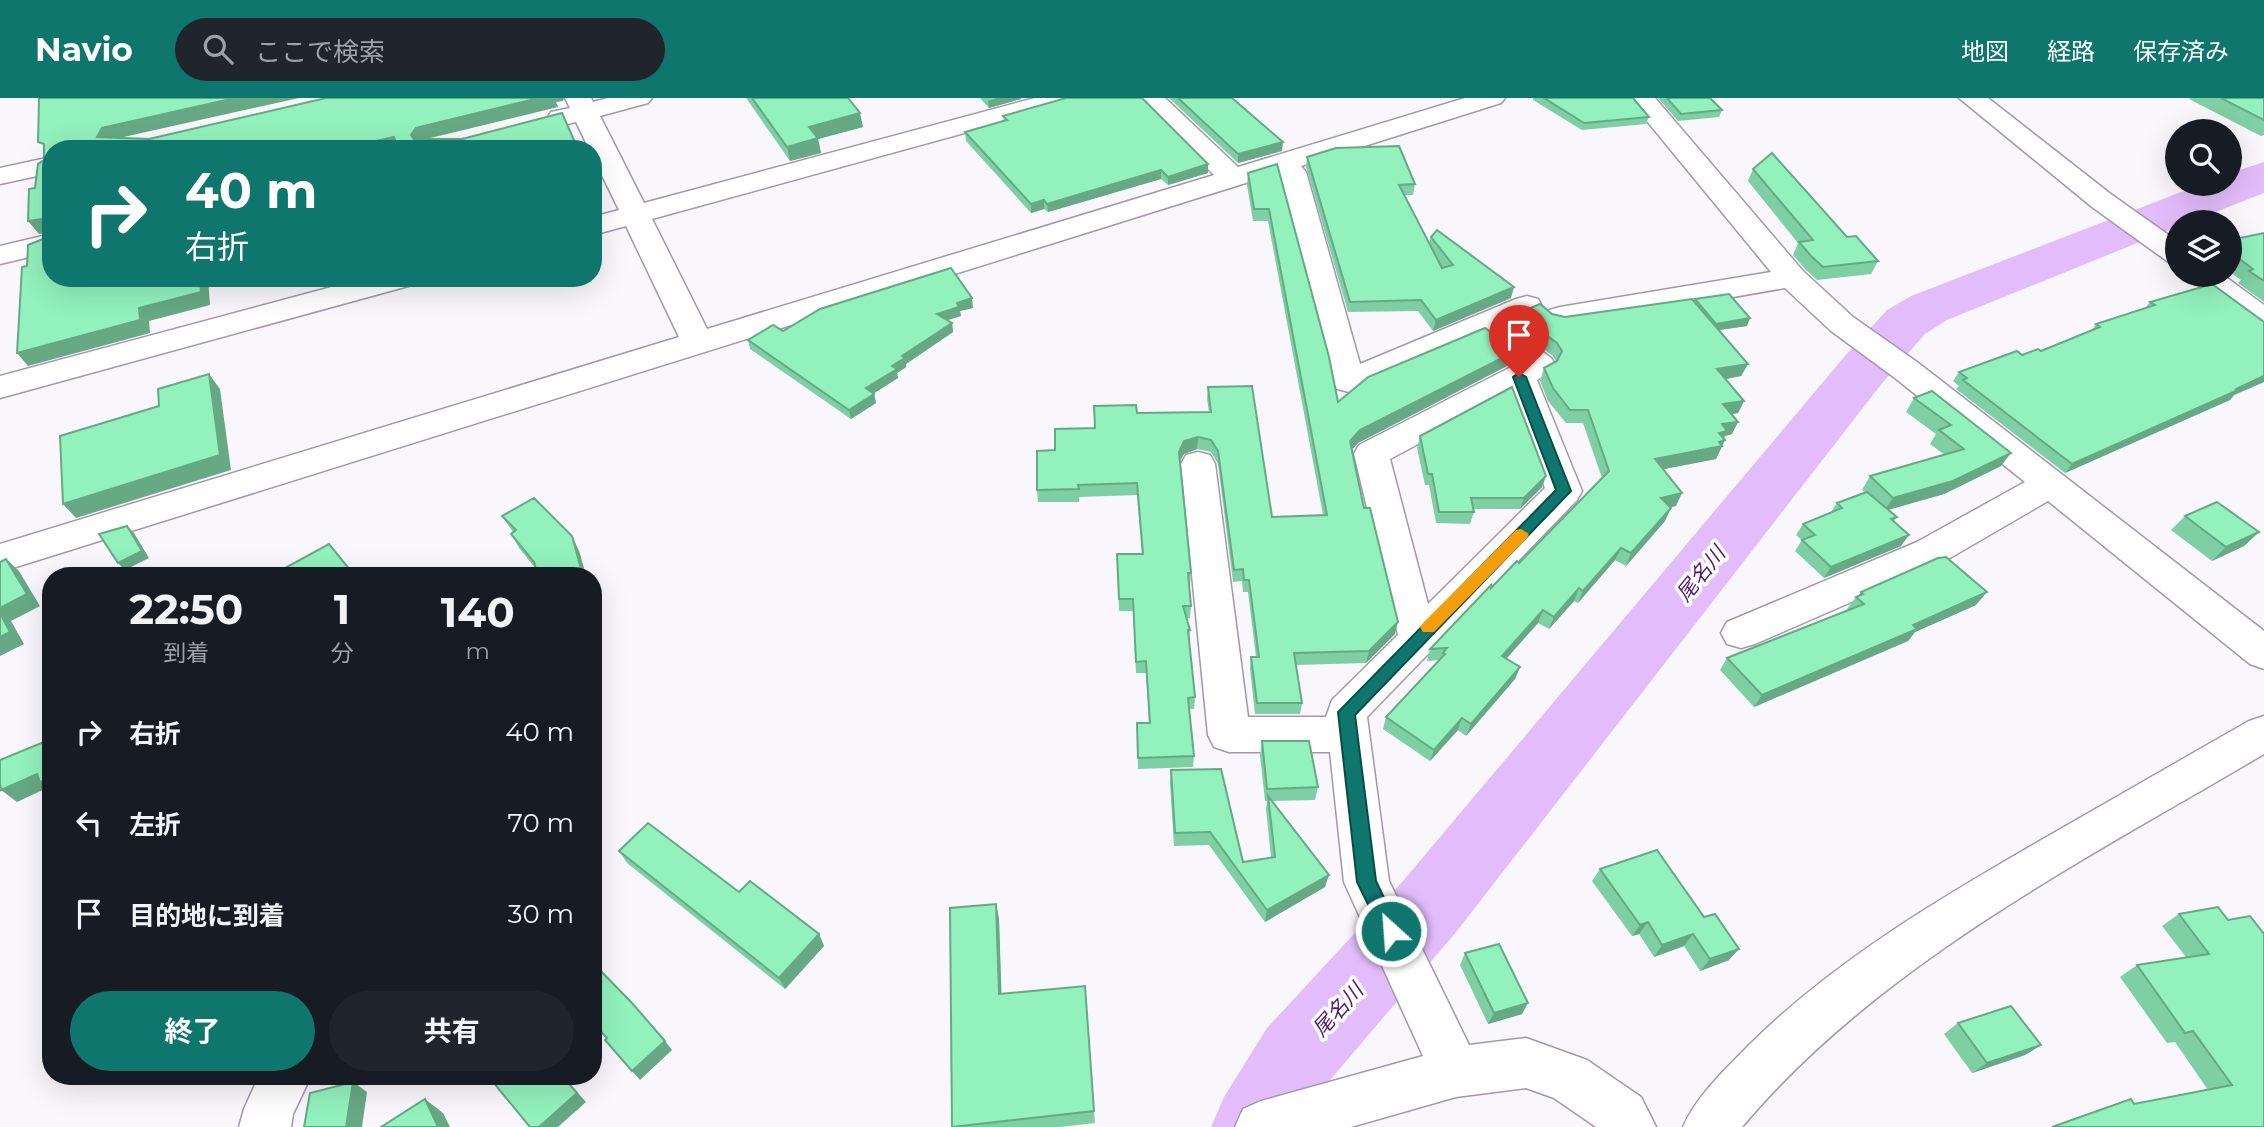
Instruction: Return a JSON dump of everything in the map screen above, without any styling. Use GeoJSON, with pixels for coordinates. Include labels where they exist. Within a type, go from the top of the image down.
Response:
{"type":"FeatureCollection","features":[{"type":"Feature","properties":{"kind":"street"},"geometry":{"type":"LineString","coordinates":[[534,124],[581,105],[639,98]]}},
{"type":"Feature","properties":{"kind":"street"},"geometry":{"type":"LineString","coordinates":[[602,224],[1064,98]]}},
{"type":"Feature","properties":{"kind":"street"},"geometry":{"type":"LineString","coordinates":[[1150,98],[1233,178]]}},
{"type":"Feature","properties":{"kind":"street"},"geometry":{"type":"LineString","coordinates":[[0,558],[1492,98]]}},
{"type":"Feature","properties":{"kind":"street"},"geometry":{"type":"LineString","coordinates":[[1641,98],[1792,278],[1842,324],[1906,370],[2264,653]]}},
{"type":"Feature","properties":{"kind":"street"},"geometry":{"type":"LineString","coordinates":[[1972,98],[2102,201],[2165,246]]}},
{"type":"Feature","properties":{"kind":"street"},"geometry":{"type":"LineString","coordinates":[[581,105],[598,140]]}},
{"type":"Feature","properties":{"kind":"street"},"geometry":{"type":"LineString","coordinates":[[602,148],[698,343]]}},
{"type":"Feature","properties":{"kind":"street"},"geometry":{"type":"LineString","coordinates":[[1284,162],[1292,172],[1349,382],[1527,306]]}},
{"type":"Feature","properties":{"kind":"street"},"geometry":{"type":"LineString","coordinates":[[0,176],[42,167]]}},
{"type":"Feature","properties":{"kind":"street"},"geometry":{"type":"LineString","coordinates":[[0,255],[42,245]]}},
{"type":"Feature","properties":{"kind":"street"},"geometry":{"type":"LineString","coordinates":[[1560,317],[1792,278]]}},
{"type":"Feature","properties":{"kind":"street"},"geometry":{"type":"LineString","coordinates":[[0,387],[368,287]]}},
{"type":"Feature","properties":{"kind":"street"},"geometry":{"type":"LineString","coordinates":[[2220,287],[2264,320]]}},
{"type":"Feature","properties":{"kind":"street"},"geometry":{"type":"LineString","coordinates":[[1418,638],[1371,454],[1540,365],[1484,323]]}},
{"type":"Feature","properties":{"kind":"street"},"geometry":{"type":"LineString","coordinates":[[1456,1072],[1367,882],[1346,712],[1564,491],[1519,377]]}},
{"type":"Feature","properties":{"kind":"street"},"geometry":{"type":"LineString","coordinates":[[1198,464],[1229,735],[1349,734]]}},
{"type":"Feature","properties":{"kind":"street"},"geometry":{"type":"LineString","coordinates":[[1741,633],[1930,552],[2050,484]]}},
{"type":"Feature","properties":{"kind":"street"},"geometry":{"type":"LineString","coordinates":[[1709,1127],[1739,1089],[1808,1021],[1893,954],[1993,891],[2264,733]]}},
{"type":"Feature","properties":{"kind":"street"},"geometry":{"type":"LineString","coordinates":[[1276,1123],[1456,1072],[1526,1063],[1569,1078],[1623,1115],[1630,1127]]}},
{"type":"Feature","properties":{"kind":"street"},"geometry":{"type":"LineString","coordinates":[[265,1127],[269,1109],[281,1085]]}},
{"type":"Feature","properties":{"kind":"building"},"geometry":{"type":"Polygon","coordinates":[[[39,98],[235,98],[102,128],[97,137],[149,139],[326,98],[539,98],[416,128],[411,135],[414,139],[462,139],[562,113],[574,140],[395,140],[394,137],[381,140],[38,142],[39,98]]]}},
{"type":"Feature","properties":{"kind":"building"},"geometry":{"type":"Polygon","coordinates":[[[752,98],[848,98],[860,113],[809,127],[818,138],[787,147],[752,98]]]}},
{"type":"Feature","properties":{"kind":"building"},"geometry":{"type":"Polygon","coordinates":[[[1066,98],[1142,98],[1208,164],[1168,177],[1161,170],[1047,204],[1044,200],[1031,204],[965,132],[1007,120],[1003,116],[1066,98]]]}},
{"type":"Feature","properties":{"kind":"building"},"geometry":{"type":"Polygon","coordinates":[[[1178,98],[1232,98],[1283,142],[1238,154],[1178,98]]]}},
{"type":"Feature","properties":{"kind":"building"},"geometry":{"type":"Polygon","coordinates":[[[1544,98],[1633,98],[1649,117],[1584,123],[1544,98]]]}},
{"type":"Feature","properties":{"kind":"building"},"geometry":{"type":"Polygon","coordinates":[[[1667,98],[1710,98],[1722,110],[1681,114],[1667,98]]]}},
{"type":"Feature","properties":{"kind":"building"},"geometry":{"type":"Polygon","coordinates":[[[2221,98],[2264,98],[2264,120],[2221,98]]]}},
{"type":"Feature","properties":{"kind":"building"},"geometry":{"type":"Polygon","coordinates":[[[1399,146],[1415,184],[1399,185],[1442,268],[1453,265],[1431,237],[1437,230],[1514,287],[1436,320],[1421,300],[1350,302],[1307,157],[1336,148],[1399,146]]]}},
{"type":"Feature","properties":{"kind":"building"},"geometry":{"type":"Polygon","coordinates":[[[1772,153],[1847,237],[1856,236],[1878,261],[1823,267],[1811,256],[1799,242],[1813,240],[1753,169],[1772,153]]]}},
{"type":"Feature","properties":{"kind":"building"},"geometry":{"type":"Polygon","coordinates":[[[42,161],[42,219],[28,221],[29,189],[35,188],[38,164],[42,161]]]}},
{"type":"Feature","properties":{"kind":"building"},"geometry":{"type":"Polygon","coordinates":[[[1277,164],[1329,357],[1338,402],[1368,377],[1485,328],[1508,345],[1510,354],[1360,430],[1350,441],[1364,508],[1370,508],[1398,622],[1369,651],[1294,653],[1302,703],[1257,703],[1251,657],[1259,657],[1249,580],[1244,580],[1243,569],[1234,570],[1218,451],[1211,440],[1198,437],[1184,441],[1179,452],[1191,573],[1188,573],[1191,606],[1183,606],[1190,630],[1195,697],[1188,698],[1194,756],[1138,758],[1137,723],[1150,723],[1146,661],[1136,662],[1133,599],[1119,599],[1117,554],[1143,554],[1137,483],[1078,485],[1079,489],[1037,490],[1037,451],[1055,450],[1055,429],[1095,428],[1094,406],[1136,405],[1137,413],[1211,412],[1208,387],[1252,386],[1272,517],[1327,515],[1269,209],[1254,209],[1248,173],[1277,164]]]}},
{"type":"Feature","properties":{"kind":"building"},"geometry":{"type":"Polygon","coordinates":[[[2264,233],[2264,281],[2249,271],[2253,269],[2242,261],[2242,238],[2264,233]]]}},
{"type":"Feature","properties":{"kind":"building"},"geometry":{"type":"Polygon","coordinates":[[[42,239],[42,287],[201,287],[201,292],[139,308],[140,320],[17,353],[22,267],[27,266],[28,245],[42,239]]]}},
{"type":"Feature","properties":{"kind":"building"},"geometry":{"type":"Polygon","coordinates":[[[951,268],[972,298],[957,303],[959,307],[937,314],[952,323],[902,356],[905,358],[892,366],[897,369],[866,388],[874,394],[849,410],[748,340],[773,325],[783,331],[820,309],[951,268]]]}},
{"type":"Feature","properties":{"kind":"building"},"geometry":{"type":"Polygon","coordinates":[[[2202,287],[2216,287],[2264,322],[2264,376],[2072,464],[1963,380],[1967,378],[1959,372],[2017,351],[2022,355],[2038,349],[2041,351],[2100,327],[2096,324],[2155,305],[2150,302],[2202,287]]]}},
{"type":"Feature","properties":{"kind":"building"},"geometry":{"type":"Polygon","coordinates":[[[1729,294],[1750,318],[1716,324],[1695,299],[1729,294]]]}},
{"type":"Feature","properties":{"kind":"building"},"geometry":{"type":"Polygon","coordinates":[[[1692,299],[1748,364],[1717,369],[1744,401],[1723,404],[1738,422],[1722,424],[1727,431],[1719,433],[1725,440],[1719,442],[1722,446],[1655,459],[1682,493],[1661,498],[1671,508],[1631,553],[1621,548],[1583,591],[1579,588],[1554,617],[1543,610],[1502,656],[1520,667],[1471,724],[1462,718],[1434,750],[1386,717],[1445,654],[1443,653],[1447,648],[1430,649],[1491,585],[1491,588],[1517,561],[1519,563],[1609,471],[1588,410],[1570,410],[1553,388],[1544,368],[1557,361],[1562,351],[1557,343],[1517,314],[1540,304],[1552,314],[1565,317],[1692,299]]]}},
{"type":"Feature","properties":{"kind":"building"},"geometry":{"type":"Polygon","coordinates":[[[209,374],[220,455],[63,504],[60,436],[159,406],[158,389],[209,374]]]}},
{"type":"Feature","properties":{"kind":"building"},"geometry":{"type":"Polygon","coordinates":[[[1512,387],[1546,476],[1524,498],[1471,498],[1474,512],[1439,512],[1432,474],[1428,474],[1420,436],[1512,387]]]}},
{"type":"Feature","properties":{"kind":"building"},"geometry":{"type":"Polygon","coordinates":[[[1932,391],[2011,453],[1953,481],[1893,498],[1870,476],[1964,449],[1939,430],[1951,425],[1914,398],[1932,391]]]}},
{"type":"Feature","properties":{"kind":"building"},"geometry":{"type":"Polygon","coordinates":[[[1867,492],[1897,517],[1891,519],[1909,535],[1831,567],[1802,540],[1815,535],[1803,524],[1842,508],[1837,503],[1867,492]]]}},
{"type":"Feature","properties":{"kind":"building"},"geometry":{"type":"Polygon","coordinates":[[[534,498],[572,536],[581,567],[535,567],[511,534],[516,530],[502,516],[534,498]]]}},
{"type":"Feature","properties":{"kind":"building"},"geometry":{"type":"Polygon","coordinates":[[[2217,502],[2259,532],[2226,547],[2185,516],[2217,502]]]}},
{"type":"Feature","properties":{"kind":"building"},"geometry":{"type":"Polygon","coordinates":[[[127,526],[142,551],[118,563],[99,534],[127,526]]]}},
{"type":"Feature","properties":{"kind":"building"},"geometry":{"type":"Polygon","coordinates":[[[329,544],[348,567],[287,567],[329,544]]]}},
{"type":"Feature","properties":{"kind":"building"},"geometry":{"type":"Polygon","coordinates":[[[1946,557],[1987,592],[1913,625],[1917,629],[1762,695],[1727,658],[1864,604],[1856,597],[1863,594],[1861,592],[1938,558],[1946,557]]]}},
{"type":"Feature","properties":{"kind":"building"},"geometry":{"type":"Polygon","coordinates":[[[6,559],[27,594],[0,608],[0,562],[6,559]]]}},
{"type":"Feature","properties":{"kind":"building"},"geometry":{"type":"Polygon","coordinates":[[[0,613],[10,632],[0,637],[0,613]]]}},
{"type":"Feature","properties":{"kind":"building"},"geometry":{"type":"Polygon","coordinates":[[[1262,741],[1309,741],[1318,787],[1267,789],[1262,741]]]}},
{"type":"Feature","properties":{"kind":"building"},"geometry":{"type":"Polygon","coordinates":[[[42,743],[42,781],[37,774],[1,790],[0,760],[42,743]]]}},
{"type":"Feature","properties":{"kind":"building"},"geometry":{"type":"Polygon","coordinates":[[[1221,769],[1243,862],[1275,857],[1268,796],[1329,875],[1267,910],[1210,832],[1175,833],[1171,770],[1221,769]]]}},
{"type":"Feature","properties":{"kind":"building"},"geometry":{"type":"Polygon","coordinates":[[[648,823],[739,892],[750,881],[819,934],[779,978],[619,851],[648,823]]]}},
{"type":"Feature","properties":{"kind":"building"},"geometry":{"type":"Polygon","coordinates":[[[1657,850],[1704,917],[1715,914],[1739,949],[1710,959],[1693,934],[1662,945],[1648,922],[1640,925],[1600,869],[1657,850]]]}},
{"type":"Feature","properties":{"kind":"building"},"geometry":{"type":"Polygon","coordinates":[[[996,904],[999,994],[1085,986],[1094,1111],[952,1127],[950,908],[996,904]]]}},
{"type":"Feature","properties":{"kind":"building"},"geometry":{"type":"Polygon","coordinates":[[[2218,907],[2228,920],[2250,916],[2264,934],[2264,1127],[2052,1127],[2131,1099],[2134,1104],[2232,1085],[2193,1031],[2185,1033],[2137,965],[2209,954],[2179,914],[2218,907]]]}},
{"type":"Feature","properties":{"kind":"building"},"geometry":{"type":"Polygon","coordinates":[[[1499,944],[1528,1003],[1494,1013],[1465,953],[1499,944]]]}},
{"type":"Feature","properties":{"kind":"building"},"geometry":{"type":"Polygon","coordinates":[[[602,972],[665,1041],[632,1071],[605,1040],[607,1038],[602,1033],[602,972]]]}},
{"type":"Feature","properties":{"kind":"building"},"geometry":{"type":"Polygon","coordinates":[[[2011,1006],[2041,1045],[1987,1063],[1958,1023],[2011,1006]]]}},
{"type":"Feature","properties":{"kind":"building"},"geometry":{"type":"Polygon","coordinates":[[[353,1085],[346,1127],[304,1127],[310,1093],[353,1085]]]}},
{"type":"Feature","properties":{"kind":"building"},"geometry":{"type":"Polygon","coordinates":[[[495,1085],[570,1085],[577,1093],[539,1127],[530,1127],[495,1085]]]}},
{"type":"Feature","properties":{"kind":"building"},"geometry":{"type":"Polygon","coordinates":[[[425,1099],[438,1127],[381,1127],[425,1099]]]}},
{"type":"Feature","properties":{"kind":"waterway","name":"尾名川"},"geometry":{"type":"LineString","coordinates":[[1254,1127],[1296,1057],[1430,906],[1864,369],[1906,322],[1929,308],[2264,176]]}},
{"type":"Feature","properties":{"kind":"slow traffic"},"geometry":{"type":"LineString","coordinates":[[1428,627],[1521,534]]}},
{"type":"Feature","properties":{"kind":"route"},"geometry":{"type":"LineString","coordinates":[[1391,931],[1367,882],[1346,712],[1564,491],[1519,377]]}}]}
